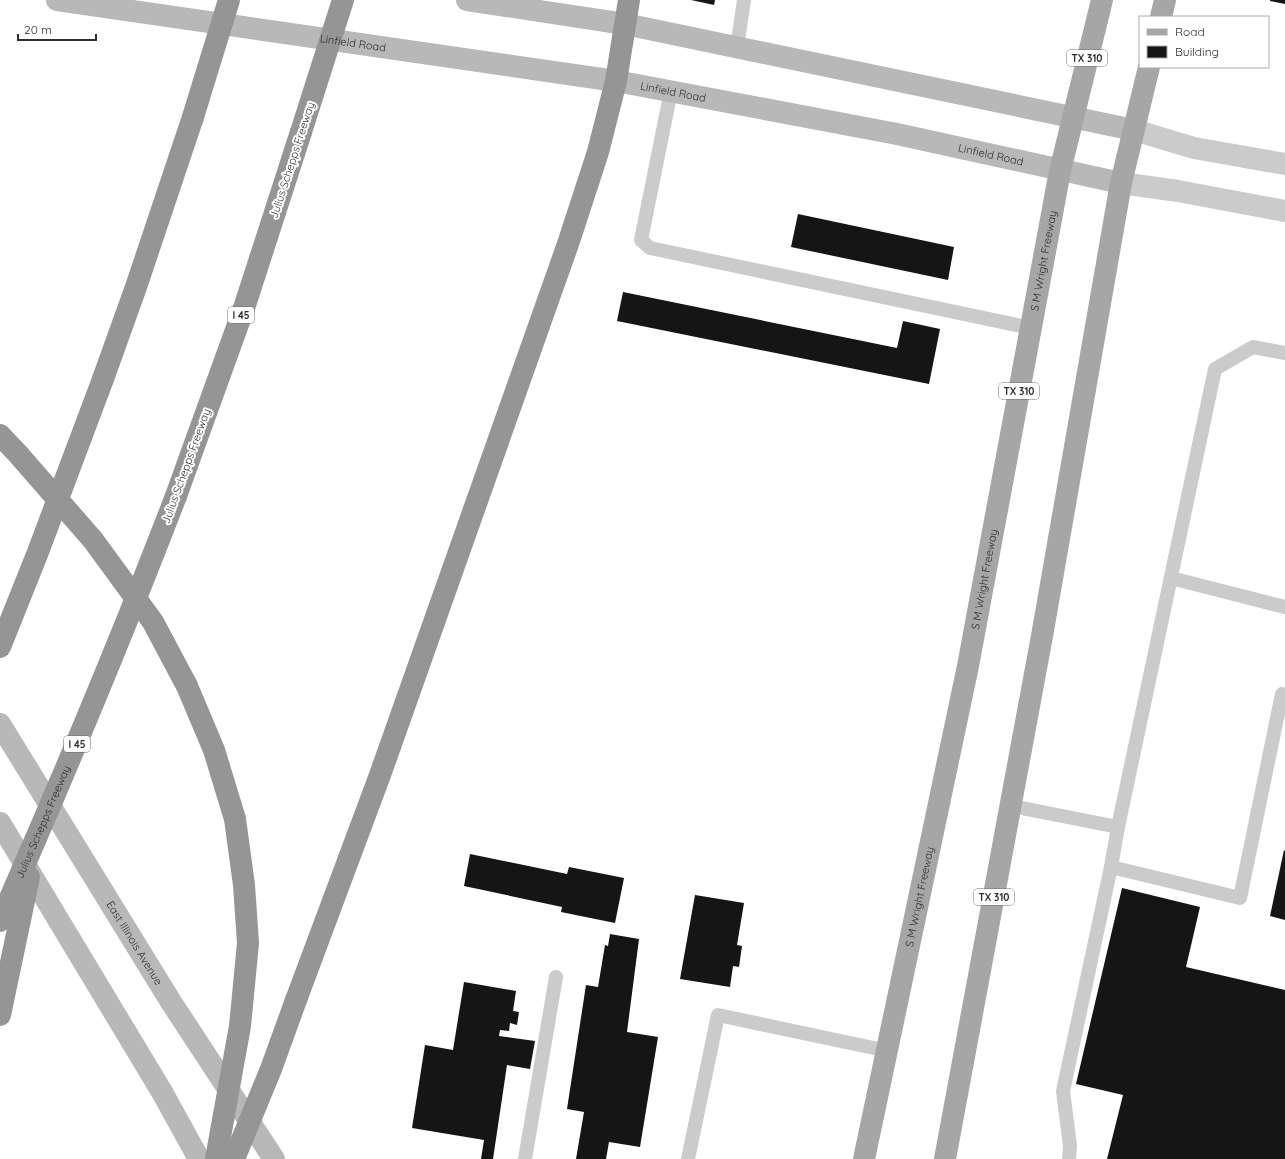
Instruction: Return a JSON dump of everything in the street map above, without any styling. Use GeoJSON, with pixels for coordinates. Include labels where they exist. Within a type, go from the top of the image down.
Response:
{"type":"FeatureCollection","features":[{"type":"Feature","properties":{"kind":"highway"},"geometry":{"type":"LineString","coordinates":[[0,647],[41,545],[136,287],[229,0]]}},
{"type":"Feature","properties":{"kind":"highway","name":"Julius Schepps Freeway"},"geometry":{"type":"LineString","coordinates":[[0,921],[114,654],[176,496],[245,305],[302,132],[343,0]]}},
{"type":"Feature","properties":{"kind":"highway"},"geometry":{"type":"LineString","coordinates":[[234,1159],[271,1069],[380,775],[569,241],[598,152],[616,81],[629,0]]}},
{"type":"Feature","properties":{"kind":"highway"},"geometry":{"type":"LineString","coordinates":[[0,435],[93,540],[153,622],[188,686],[214,750],[235,819],[244,885],[248,943],[240,1026],[216,1159]]}},
{"type":"Feature","properties":{"kind":"highway"},"geometry":{"type":"LineString","coordinates":[[0,1015],[38,833]]}},
{"type":"Feature","properties":{"kind":"main road","name":"Linfield Road"},"geometry":{"type":"LineString","coordinates":[[57,0],[616,81],[897,134],[1060,171],[1121,183]]}},
{"type":"Feature","properties":{"kind":"main road"},"geometry":{"type":"LineString","coordinates":[[467,0],[625,24],[1134,130]]}},
{"type":"Feature","properties":{"kind":"main road","name":"S M Wright Freeway"},"geometry":{"type":"LineString","coordinates":[[864,1159],[968,666],[1060,171],[1102,0]]}},
{"type":"Feature","properties":{"kind":"main road"},"geometry":{"type":"LineString","coordinates":[[1161,16],[1165,0]]}},
{"type":"Feature","properties":{"kind":"main road","name":"TX 310"},"geometry":{"type":"LineString","coordinates":[[945,1159],[1011,806],[1121,183],[1149,68]]}},
{"type":"Feature","properties":{"kind":"main road","name":"East Illinois Avenue"},"geometry":{"type":"LineString","coordinates":[[0,724],[171,1002],[274,1159]]}},
{"type":"Feature","properties":{"kind":"main road"},"geometry":{"type":"LineString","coordinates":[[0,823],[162,1092],[200,1159]]}},
{"type":"Feature","properties":{"kind":"street"},"geometry":{"type":"LineString","coordinates":[[1134,130],[1194,148],[1285,164]]}},
{"type":"Feature","properties":{"kind":"street","name":"Linfield Road"},"geometry":{"type":"LineString","coordinates":[[1121,183],[1178,191],[1285,211]]}},
{"type":"Feature","properties":{"kind":"lane"},"geometry":{"type":"LineString","coordinates":[[737,48],[744,0]]}},
{"type":"Feature","properties":{"kind":"lane"},"geometry":{"type":"LineString","coordinates":[[671,91],[641,240],[650,248],[1031,328]]}},
{"type":"Feature","properties":{"kind":"lane"},"geometry":{"type":"LineString","coordinates":[[1068,1159],[1070,1146],[1063,1091],[1215,369],[1253,346],[1285,353]]}},
{"type":"Feature","properties":{"kind":"lane"},"geometry":{"type":"LineString","coordinates":[[1171,578],[1285,607]]}},
{"type":"Feature","properties":{"kind":"lane"},"geometry":{"type":"LineString","coordinates":[[1111,867],[1240,898],[1282,694]]}},
{"type":"Feature","properties":{"kind":"lane"},"geometry":{"type":"LineString","coordinates":[[1011,806],[1118,827]]}},
{"type":"Feature","properties":{"kind":"lane"},"geometry":{"type":"LineString","coordinates":[[525,1159],[556,977]]}},
{"type":"Feature","properties":{"kind":"lane"},"geometry":{"type":"LineString","coordinates":[[688,1159],[718,1015],[888,1051]]}},
{"type":"Feature","properties":{"kind":"building"},"geometry":{"type":"Polygon","coordinates":[[[691,0],[715,0],[714,5],[691,0]]]}},
{"type":"Feature","properties":{"kind":"building"},"geometry":{"type":"Polygon","coordinates":[[[1285,0],[1285,4],[1270,1],[1285,0]]]}},
{"type":"Feature","properties":{"kind":"building"},"geometry":{"type":"Polygon","coordinates":[[[798,214],[954,247],[948,280],[791,247],[798,214]]]}},
{"type":"Feature","properties":{"kind":"building"},"geometry":{"type":"Polygon","coordinates":[[[623,292],[897,348],[903,321],[940,329],[929,384],[617,321],[623,292]]]}},
{"type":"Feature","properties":{"kind":"building"},"geometry":{"type":"Polygon","coordinates":[[[1284,850],[1285,851],[1285,920],[1270,916],[1284,850]]]}},
{"type":"Feature","properties":{"kind":"building"},"geometry":{"type":"Polygon","coordinates":[[[470,854],[567,874],[569,867],[624,878],[615,923],[561,912],[562,907],[464,886],[470,854]]]}},
{"type":"Feature","properties":{"kind":"building"},"geometry":{"type":"Polygon","coordinates":[[[1122,888],[1200,907],[1186,967],[1285,990],[1285,1159],[1107,1159],[1123,1095],[1076,1084],[1122,888]]]}},
{"type":"Feature","properties":{"kind":"building"},"geometry":{"type":"Polygon","coordinates":[[[695,895],[744,903],[737,945],[742,946],[739,967],[733,966],[730,987],[680,979],[695,895]]]}},
{"type":"Feature","properties":{"kind":"building"},"geometry":{"type":"Polygon","coordinates":[[[610,934],[639,939],[627,1032],[658,1037],[640,1147],[609,1142],[606,1159],[576,1159],[584,1112],[567,1109],[586,985],[598,987],[605,945],[608,946],[610,934]]]}},
{"type":"Feature","properties":{"kind":"building"},"geometry":{"type":"Polygon","coordinates":[[[464,982],[516,991],[513,1011],[519,1012],[517,1025],[510,1023],[509,1031],[500,1030],[499,1036],[535,1041],[530,1069],[507,1065],[493,1159],[481,1159],[484,1140],[412,1128],[425,1045],[453,1050],[464,982]]]}}]}
